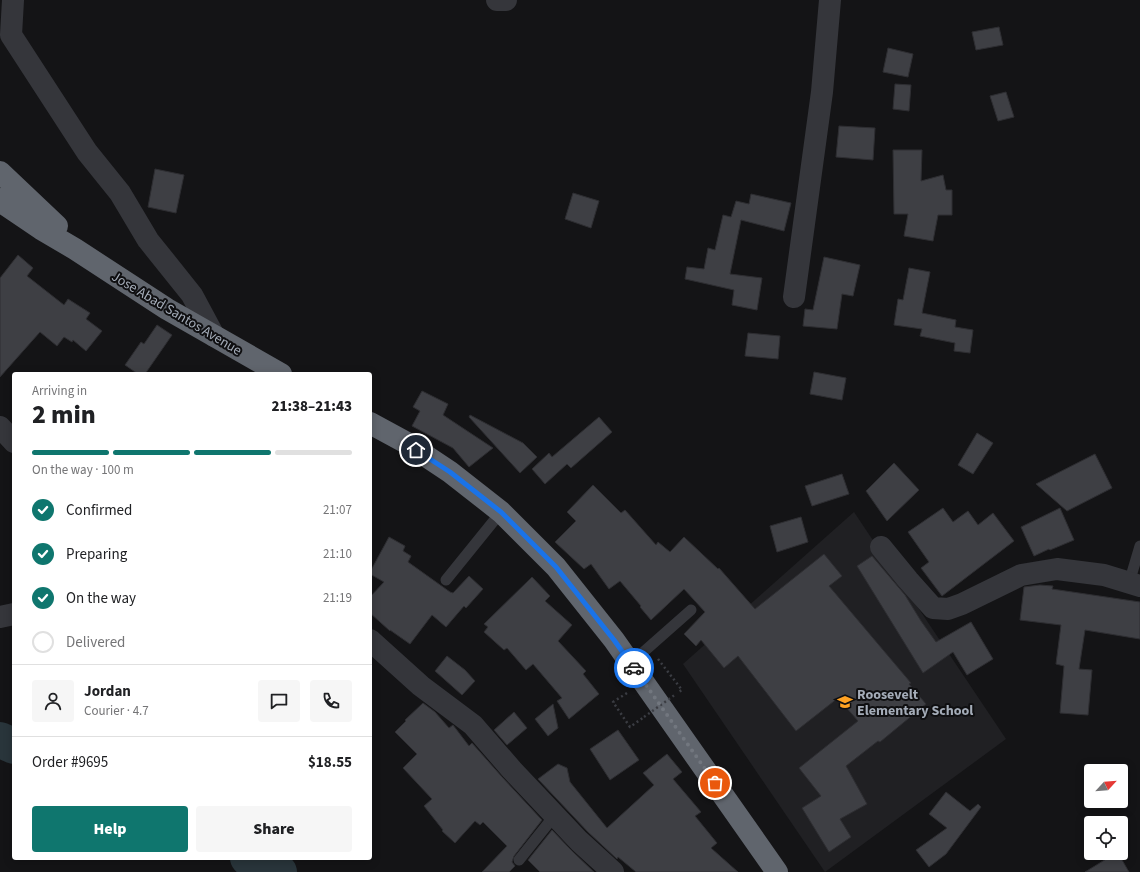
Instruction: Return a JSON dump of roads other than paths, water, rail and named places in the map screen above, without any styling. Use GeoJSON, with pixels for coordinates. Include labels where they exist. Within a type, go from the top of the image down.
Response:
{"type":"FeatureCollection","features":[{"type":"Feature","properties":{"kind":"highway","name":"Jose Abad Santos Avenue"},"geometry":{"type":"LineString","coordinates":[[0,172],[64,232],[75,248]]}},
{"type":"Feature","properties":{"kind":"highway","name":"Jose Abad Santos Avenue"},"geometry":{"type":"LineString","coordinates":[[2,206],[75,248],[167,309],[277,372]]}},
{"type":"Feature","properties":{"kind":"highway"},"geometry":{"type":"LineString","coordinates":[[372,424],[405,442],[450,472],[501,512],[556,567],[631,663],[777,872]]}},
{"type":"Feature","properties":{"kind":"street"},"geometry":{"type":"LineString","coordinates":[[13,0],[11,35],[87,152],[120,193],[148,240],[192,296],[214,336]]}},
{"type":"Feature","properties":{"kind":"street"},"geometry":{"type":"LineString","coordinates":[[497,0],[506,0]]}},
{"type":"Feature","properties":{"kind":"street"},"geometry":{"type":"LineString","coordinates":[[794,297],[822,92],[830,0]]}},
{"type":"Feature","properties":{"kind":"street"},"geometry":{"type":"LineString","coordinates":[[0,426],[12,440]]}},
{"type":"Feature","properties":{"kind":"street"},"geometry":{"type":"LineString","coordinates":[[881,546],[933,608],[948,609],[962,604],[1021,575],[1057,569],[1104,575],[1135,585]]}},
{"type":"Feature","properties":{"kind":"street"},"geometry":{"type":"LineString","coordinates":[[0,617],[12,614]]}},
{"type":"Feature","properties":{"kind":"street"},"geometry":{"type":"LineString","coordinates":[[372,642],[421,686],[473,725],[512,770],[579,841],[613,872]]}},
{"type":"Feature","properties":{"kind":"lane"},"geometry":{"type":"LineString","coordinates":[[446,580],[501,512]]}},
{"type":"Feature","properties":{"kind":"lane"},"geometry":{"type":"LineString","coordinates":[[1135,585],[1140,546]]}},
{"type":"Feature","properties":{"kind":"lane"},"geometry":{"type":"LineString","coordinates":[[631,663],[692,610]]}},
{"type":"Feature","properties":{"kind":"lane"},"geometry":{"type":"LineString","coordinates":[[519,860],[555,815]]}},
{"type":"Feature","properties":{"kind":"waterway"},"geometry":{"type":"LineString","coordinates":[[0,740],[12,745]]}},
{"type":"Feature","properties":{"kind":"waterway"},"geometry":{"type":"LineString","coordinates":[[252,860],[279,872]]}},
{"type":"Feature","properties":{"kind":"place","name":"Roosevelt Elementary School"},"geometry":{"type":"Point","coordinates":[845,702]}}]}
